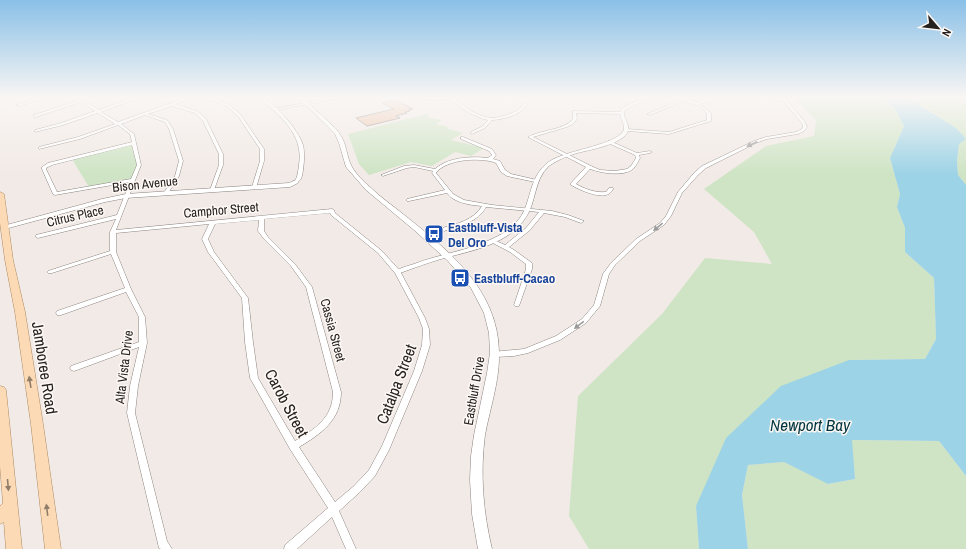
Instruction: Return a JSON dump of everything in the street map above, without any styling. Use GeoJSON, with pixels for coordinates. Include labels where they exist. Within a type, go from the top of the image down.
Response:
{"type":"FeatureCollection","features":[{"type":"Feature","properties":{"kind":"main road","name":"Eastbluff Drive"},"geometry":{"type":"LineString","coordinates":[[327,123],[337,133],[342,143],[348,163],[357,177],[368,189],[448,256],[472,283],[484,302],[493,331],[495,354],[492,385],[479,438],[477,463],[477,506],[485,549]]}},
{"type":"Feature","properties":{"kind":"main road","name":"Jamboree Road"},"geometry":{"type":"LineString","coordinates":[[0,194],[3,228],[20,312],[37,424],[53,549]]}},
{"type":"Feature","properties":{"kind":"main road"},"geometry":{"type":"LineString","coordinates":[[0,390],[5,512],[14,549]]}},
{"type":"Feature","properties":{"kind":"street"},"geometry":{"type":"LineString","coordinates":[[36,131],[64,123]]}},
{"type":"Feature","properties":{"kind":"street"},"geometry":{"type":"LineString","coordinates":[[40,148],[79,138],[123,123]]}},
{"type":"Feature","properties":{"kind":"street"},"geometry":{"type":"LineString","coordinates":[[165,194],[177,176],[181,161],[171,129],[167,123]]}},
{"type":"Feature","properties":{"kind":"street"},"geometry":{"type":"LineString","coordinates":[[206,123],[221,154],[220,165],[212,190]]}},
{"type":"Feature","properties":{"kind":"street"},"geometry":{"type":"LineString","coordinates":[[244,123],[262,149],[262,161],[254,187]]}},
{"type":"Feature","properties":{"kind":"street"},"geometry":{"type":"LineString","coordinates":[[287,123],[298,136],[302,150],[299,179],[296,182]]}},
{"type":"Feature","properties":{"kind":"street"},"geometry":{"type":"LineString","coordinates":[[472,133],[488,123]]}},
{"type":"Feature","properties":{"kind":"street"},"geometry":{"type":"LineString","coordinates":[[571,123],[569,125],[530,137],[589,167],[609,172],[628,170],[633,167],[638,158],[638,154]]}},
{"type":"Feature","properties":{"kind":"street"},"geometry":{"type":"LineString","coordinates":[[624,123],[627,130]]}},
{"type":"Feature","properties":{"kind":"street"},"geometry":{"type":"LineString","coordinates":[[399,274],[441,261],[448,256],[492,241],[513,228],[522,219],[527,209],[535,181],[541,172],[549,164],[567,155],[609,142],[621,136],[627,130],[665,133],[706,123]]}},
{"type":"Feature","properties":{"kind":"street"},"geometry":{"type":"LineString","coordinates":[[495,354],[514,354],[525,351],[558,338],[584,321],[597,306],[606,274],[613,264],[638,240],[662,224],[680,193],[696,174],[704,167],[754,142],[766,138],[797,133],[804,129],[804,123]]}},
{"type":"Feature","properties":{"kind":"street","name":"Alta Vista Drive"},"geometry":{"type":"LineString","coordinates":[[119,124],[132,134],[139,165],[112,232],[113,252],[128,289],[142,317],[143,343],[134,386],[131,413],[163,544],[167,549]]}},
{"type":"Feature","properties":{"kind":"street"},"geometry":{"type":"LineString","coordinates":[[462,138],[491,150],[494,155],[490,159]]}},
{"type":"Feature","properties":{"kind":"street"},"geometry":{"type":"LineString","coordinates":[[133,180],[55,194],[44,167],[50,164],[134,142]]}},
{"type":"Feature","properties":{"kind":"street"},"geometry":{"type":"LineString","coordinates":[[609,142],[638,154],[650,152]]}},
{"type":"Feature","properties":{"kind":"street"},"geometry":{"type":"LineString","coordinates":[[383,175],[406,167],[414,166],[436,170],[445,164],[474,158],[490,159],[498,162],[503,171],[509,175],[535,181]]}},
{"type":"Feature","properties":{"kind":"street"},"geometry":{"type":"LineString","coordinates":[[589,167],[573,184],[585,191],[595,193],[607,193],[611,189]]}},
{"type":"Feature","properties":{"kind":"street"},"geometry":{"type":"LineString","coordinates":[[436,170],[435,176],[447,191],[462,201],[543,211],[581,221]]}},
{"type":"Feature","properties":{"kind":"street","name":"Bison Avenue"},"geometry":{"type":"LineString","coordinates":[[3,228],[104,200],[126,196],[254,187],[290,184],[296,182]]}},
{"type":"Feature","properties":{"kind":"street"},"geometry":{"type":"LineString","coordinates":[[409,200],[447,191]]}},
{"type":"Feature","properties":{"kind":"street"},"geometry":{"type":"LineString","coordinates":[[444,229],[473,219],[481,213],[485,205]]}},
{"type":"Feature","properties":{"kind":"street","name":"Camphor Street"},"geometry":{"type":"LineString","coordinates":[[112,232],[332,211]]}},
{"type":"Feature","properties":{"kind":"street","name":"Catalpa Street"},"geometry":{"type":"LineString","coordinates":[[332,211],[333,214],[380,252],[399,274],[424,323],[426,334],[426,345],[411,388],[378,464],[357,489],[334,509]]}},
{"type":"Feature","properties":{"kind":"street"},"geometry":{"type":"LineString","coordinates":[[506,247],[535,222],[543,211]]}},
{"type":"Feature","properties":{"kind":"street","name":"Citrus Place"},"geometry":{"type":"LineString","coordinates":[[38,236],[117,217]]}},
{"type":"Feature","properties":{"kind":"street","name":"Cassia Street"},"geometry":{"type":"LineString","coordinates":[[262,218],[261,231],[293,265],[309,287],[337,392],[335,408],[324,425],[308,438],[293,446]]}},
{"type":"Feature","properties":{"kind":"street","name":"Carob Street"},"geometry":{"type":"LineString","coordinates":[[213,222],[205,239],[211,252],[245,298],[254,378],[293,446],[334,509],[351,549]]}},
{"type":"Feature","properties":{"kind":"street"},"geometry":{"type":"LineString","coordinates":[[492,241],[506,247],[526,260],[530,267],[517,305]]}},
{"type":"Feature","properties":{"kind":"street"},"geometry":{"type":"LineString","coordinates":[[50,272],[113,252]]}},
{"type":"Feature","properties":{"kind":"street"},"geometry":{"type":"LineString","coordinates":[[59,314],[128,289]]}},
{"type":"Feature","properties":{"kind":"street"},"geometry":{"type":"LineString","coordinates":[[74,368],[143,343]]}},
{"type":"Feature","properties":{"kind":"street"},"geometry":{"type":"LineString","coordinates":[[289,549],[334,509]]}},
{"type":"Feature","properties":{"kind":"green space"},"geometry":{"type":"Polygon","coordinates":[[[393,123],[438,123],[436,124],[449,127],[446,128],[463,133],[451,140],[484,148],[471,156],[455,152],[432,166],[411,162],[369,175],[359,164],[348,134],[393,123]]]}},
{"type":"Feature","properties":{"kind":"green space"},"geometry":{"type":"Polygon","coordinates":[[[816,123],[902,123],[904,126],[890,158],[900,194],[897,207],[905,228],[905,252],[934,278],[936,339],[925,359],[849,360],[696,506],[699,549],[589,549],[569,516],[578,396],[662,314],[705,258],[772,264],[754,232],[704,189],[766,146],[814,136],[816,123]]]}},
{"type":"Feature","properties":{"kind":"green space"},"geometry":{"type":"Polygon","coordinates":[[[946,123],[966,123],[966,139],[946,123]]]}},
{"type":"Feature","properties":{"kind":"green space"},"geometry":{"type":"Polygon","coordinates":[[[966,139],[966,185],[958,175],[957,161],[959,144],[966,139]]]}},
{"type":"Feature","properties":{"kind":"green space"},"geometry":{"type":"Polygon","coordinates":[[[131,144],[137,165],[132,178],[89,187],[72,159],[131,144]]]}},
{"type":"Feature","properties":{"kind":"green space"},"geometry":{"type":"Polygon","coordinates":[[[851,440],[939,441],[966,476],[966,549],[748,549],[742,495],[748,465],[784,462],[829,484],[855,479],[851,440]]]}},
{"type":"Feature","properties":{"kind":"water","name":"Newport Bay"},"geometry":{"type":"Polygon","coordinates":[[[902,123],[947,123],[956,128],[966,139],[959,144],[957,161],[958,175],[966,185],[966,476],[939,441],[852,440],[855,479],[828,484],[784,462],[748,465],[742,495],[748,549],[699,549],[696,506],[726,438],[781,386],[849,360],[925,359],[936,339],[934,278],[905,252],[905,228],[897,207],[900,194],[890,158],[904,126],[902,123]]]}},
{"type":"Feature","properties":{"kind":"building"},"geometry":{"type":"Polygon","coordinates":[[[362,123],[381,123],[367,126],[362,123]]]}},
{"type":"Feature","properties":{"kind":"place","name":"Eastbluff-Vista Del Oro"},"geometry":{"type":"Point","coordinates":[434,234]}},
{"type":"Feature","properties":{"kind":"place","name":"Eastbluff-Cacao"},"geometry":{"type":"Point","coordinates":[460,278]}}]}
